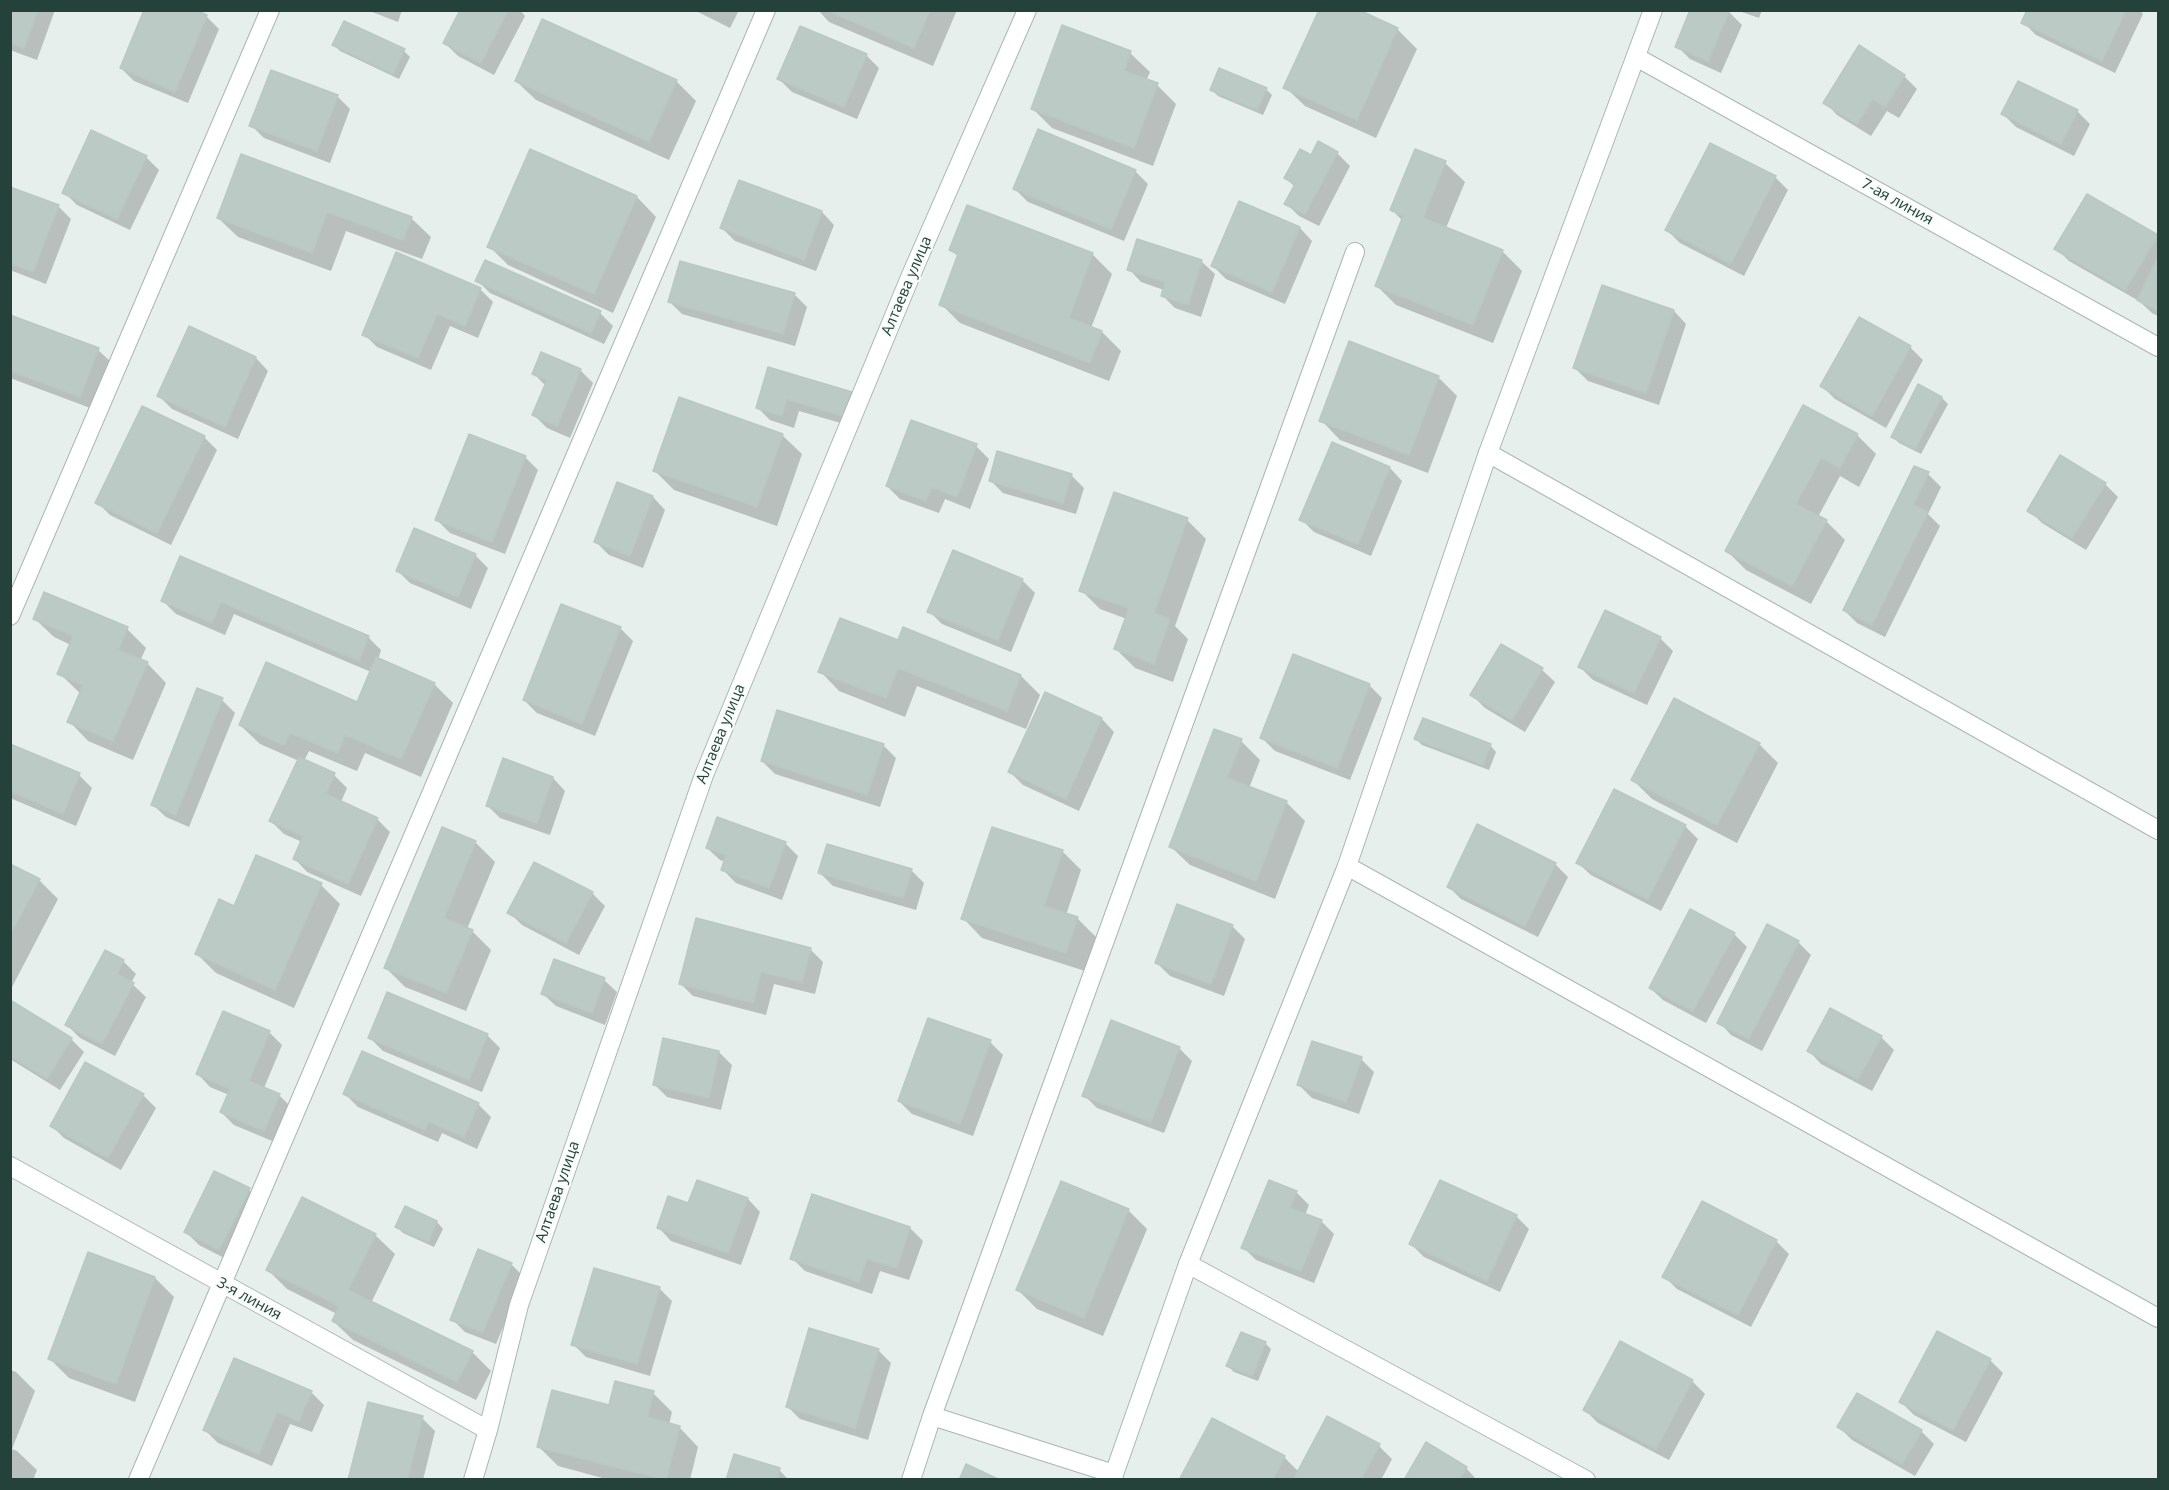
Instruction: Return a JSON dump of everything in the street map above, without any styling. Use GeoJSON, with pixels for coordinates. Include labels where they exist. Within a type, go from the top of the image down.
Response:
{"type":"FeatureCollection","features":[{"type":"Feature","properties":{"kind":"street"},"geometry":{"type":"LineString","coordinates":[[10,616],[270,10]]}},
{"type":"Feature","properties":{"kind":"street"},"geometry":{"type":"LineString","coordinates":[[138,1479],[766,10]]}},
{"type":"Feature","properties":{"kind":"street","name":"Алтаева улица"},"geometry":{"type":"LineString","coordinates":[[473,1479],[488,1430],[519,1305],[704,775],[911,275],[1027,10]]}},
{"type":"Feature","properties":{"kind":"street"},"geometry":{"type":"LineString","coordinates":[[932,1416],[1113,1477],[1188,1264],[1347,866],[1488,453],[1653,10]]}},
{"type":"Feature","properties":{"kind":"street","name":"7-ая линия"},"geometry":{"type":"LineString","coordinates":[[1636,57],[2158,347]]}},
{"type":"Feature","properties":{"kind":"street"},"geometry":{"type":"LineString","coordinates":[[911,1479],[1355,252]]}},
{"type":"Feature","properties":{"kind":"street"},"geometry":{"type":"LineString","coordinates":[[1488,453],[2158,830]]}},
{"type":"Feature","properties":{"kind":"street"},"geometry":{"type":"LineString","coordinates":[[1347,866],[2158,1318]]}},
{"type":"Feature","properties":{"kind":"street","name":"3-я линия"},"geometry":{"type":"LineString","coordinates":[[10,1166],[488,1430]]}},
{"type":"Feature","properties":{"kind":"street"},"geometry":{"type":"LineString","coordinates":[[1188,1264],[1586,1479]]}},
{"type":"Feature","properties":{"kind":"building"},"geometry":{"type":"Polygon","coordinates":[[[10,10],[38,10],[24,48],[10,43],[10,10]]]}},
{"type":"Feature","properties":{"kind":"building"},"geometry":{"type":"Polygon","coordinates":[[[144,10],[196,10],[207,15],[175,92],[120,68],[144,10]]]}},
{"type":"Feature","properties":{"kind":"building"},"geometry":{"type":"Polygon","coordinates":[[[460,10],[508,10],[481,63],[443,43],[460,10]]]}},
{"type":"Feature","properties":{"kind":"building"},"geometry":{"type":"Polygon","coordinates":[[[826,10],[930,10],[914,48],[826,10]]]}},
{"type":"Feature","properties":{"kind":"building"},"geometry":{"type":"Polygon","coordinates":[[[1319,10],[1359,10],[1398,28],[1357,120],[1283,88],[1319,10]]]}},
{"type":"Feature","properties":{"kind":"building"},"geometry":{"type":"Polygon","coordinates":[[[1690,10],[1730,10],[1708,61],[1675,47],[1690,10]]]}},
{"type":"Feature","properties":{"kind":"building"},"geometry":{"type":"Polygon","coordinates":[[[2027,10],[2126,10],[2102,61],[2021,23],[2027,10]]]}},
{"type":"Feature","properties":{"kind":"building"},"geometry":{"type":"Polygon","coordinates":[[[542,19],[677,80],[649,142],[515,81],[542,19]]]}},
{"type":"Feature","properties":{"kind":"building"},"geometry":{"type":"Polygon","coordinates":[[[344,21],[405,49],[393,74],[332,45],[344,21]]]}},
{"type":"Feature","properties":{"kind":"building"},"geometry":{"type":"Polygon","coordinates":[[[1062,25],[1131,51],[1124,71],[1158,83],[1134,148],[1031,109],[1062,25]]]}},
{"type":"Feature","properties":{"kind":"building"},"geometry":{"type":"Polygon","coordinates":[[[800,26],[867,54],[844,107],[777,79],[800,26]]]}},
{"type":"Feature","properties":{"kind":"building"},"geometry":{"type":"Polygon","coordinates":[[[1859,45],[1905,75],[1885,107],[1873,99],[1857,124],[1823,103],[1859,45]]]}},
{"type":"Feature","properties":{"kind":"building"},"geometry":{"type":"Polygon","coordinates":[[[1219,68],[1267,88],[1257,110],[1210,90],[1219,68]]]}},
{"type":"Feature","properties":{"kind":"building"},"geometry":{"type":"Polygon","coordinates":[[[271,70],[338,95],[317,151],[249,126],[271,70]]]}},
{"type":"Feature","properties":{"kind":"building"},"geometry":{"type":"Polygon","coordinates":[[[2018,81],[2078,110],[2061,144],[2001,114],[2018,81]]]}},
{"type":"Feature","properties":{"kind":"building"},"geometry":{"type":"Polygon","coordinates":[[[1038,129],[1136,170],[1111,229],[1013,189],[1038,129]]]}},
{"type":"Feature","properties":{"kind":"building"},"geometry":{"type":"Polygon","coordinates":[[[91,130],[147,156],[117,219],[62,193],[91,130]]]}},
{"type":"Feature","properties":{"kind":"building"},"geometry":{"type":"Polygon","coordinates":[[[1318,141],[1338,152],[1305,214],[1284,204],[1295,184],[1284,178],[1300,149],[1311,155],[1318,141]]]}},
{"type":"Feature","properties":{"kind":"building"},"geometry":{"type":"Polygon","coordinates":[[[1710,143],[1776,176],[1731,264],[1665,230],[1710,143]]]}},
{"type":"Feature","properties":{"kind":"building"},"geometry":{"type":"Polygon","coordinates":[[[530,149],[637,196],[594,294],[487,247],[530,149]]]}},
{"type":"Feature","properties":{"kind":"building"},"geometry":{"type":"Polygon","coordinates":[[[1415,149],[1446,161],[1423,218],[1503,250],[1473,325],[1375,286],[1403,216],[1390,210],[1415,149]]]}},
{"type":"Feature","properties":{"kind":"building"},"geometry":{"type":"Polygon","coordinates":[[[241,154],[412,217],[403,240],[327,212],[312,253],[217,218],[241,154]]]}},
{"type":"Feature","properties":{"kind":"building"},"geometry":{"type":"Polygon","coordinates":[[[739,180],[822,211],[804,260],[720,228],[739,180]]]}},
{"type":"Feature","properties":{"kind":"building"},"geometry":{"type":"Polygon","coordinates":[[[10,187],[59,205],[33,272],[10,263],[10,187]]]}},
{"type":"Feature","properties":{"kind":"building"},"geometry":{"type":"Polygon","coordinates":[[[2087,194],[2158,235],[2125,290],[2054,249],[2087,194]]]}},
{"type":"Feature","properties":{"kind":"building"},"geometry":{"type":"Polygon","coordinates":[[[1239,201],[1300,227],[1272,292],[1211,266],[1239,201]]]}},
{"type":"Feature","properties":{"kind":"building"},"geometry":{"type":"Polygon","coordinates":[[[967,205],[1093,253],[1069,318],[1102,331],[1090,363],[939,305],[958,254],[949,250],[967,205]]]}},
{"type":"Feature","properties":{"kind":"building"},"geometry":{"type":"Polygon","coordinates":[[[1137,239],[1202,260],[1188,305],[1161,296],[1165,282],[1127,270],[1137,239]]]}},
{"type":"Feature","properties":{"kind":"building"},"geometry":{"type":"Polygon","coordinates":[[[396,252],[481,288],[465,326],[437,314],[418,358],[362,335],[396,252]]]}},
{"type":"Feature","properties":{"kind":"building"},"geometry":{"type":"Polygon","coordinates":[[[2158,257],[2158,311],[2137,300],[2158,257]]]}},
{"type":"Feature","properties":{"kind":"building"},"geometry":{"type":"Polygon","coordinates":[[[485,260],[601,311],[591,333],[475,281],[485,260]]]}},
{"type":"Feature","properties":{"kind":"building"},"geometry":{"type":"Polygon","coordinates":[[[680,261],[795,293],[783,334],[668,302],[680,261]]]}},
{"type":"Feature","properties":{"kind":"building"},"geometry":{"type":"Polygon","coordinates":[[[1602,285],[1674,310],[1646,393],[1573,368],[1602,285]]]}},
{"type":"Feature","properties":{"kind":"building"},"geometry":{"type":"Polygon","coordinates":[[[10,315],[99,348],[80,397],[10,371],[10,315]]]}},
{"type":"Feature","properties":{"kind":"building"},"geometry":{"type":"Polygon","coordinates":[[[1859,317],[1911,346],[1872,416],[1820,386],[1859,317]]]}},
{"type":"Feature","properties":{"kind":"building"},"geometry":{"type":"Polygon","coordinates":[[[189,326],[256,357],[225,427],[157,396],[189,326]]]}},
{"type":"Feature","properties":{"kind":"building"},"geometry":{"type":"Polygon","coordinates":[[[1349,341],[1439,376],[1409,455],[1319,421],[1349,341]]]}},
{"type":"Feature","properties":{"kind":"building"},"geometry":{"type":"Polygon","coordinates":[[[541,352],[581,369],[557,426],[532,415],[547,380],[532,374],[541,352]]]}},
{"type":"Feature","properties":{"kind":"building"},"geometry":{"type":"Polygon","coordinates":[[[768,367],[852,392],[845,417],[787,399],[782,416],[756,408],[768,367]]]}},
{"type":"Feature","properties":{"kind":"building"},"geometry":{"type":"Polygon","coordinates":[[[1918,384],[1942,397],[1915,449],[1891,437],[1918,384]]]}},
{"type":"Feature","properties":{"kind":"building"},"geometry":{"type":"Polygon","coordinates":[[[679,397],[783,434],[757,507],[653,471],[679,397]]]}},
{"type":"Feature","properties":{"kind":"building"},"geometry":{"type":"Polygon","coordinates":[[[1803,405],[1858,434],[1840,468],[1821,458],[1796,504],[1827,520],[1792,586],[1725,551],[1803,405]]]}},
{"type":"Feature","properties":{"kind":"building"},"geometry":{"type":"Polygon","coordinates":[[[142,406],[205,436],[157,533],[95,503],[142,406]]]}},
{"type":"Feature","properties":{"kind":"building"},"geometry":{"type":"Polygon","coordinates":[[[911,420],[977,444],[957,497],[932,487],[926,501],[886,486],[911,420]]]}},
{"type":"Feature","properties":{"kind":"building"},"geometry":{"type":"Polygon","coordinates":[[[469,434],[526,456],[492,542],[435,520],[469,434]]]}},
{"type":"Feature","properties":{"kind":"building"},"geometry":{"type":"Polygon","coordinates":[[[1332,442],[1390,467],[1358,544],[1299,520],[1332,442]]]}},
{"type":"Feature","properties":{"kind":"building"},"geometry":{"type":"Polygon","coordinates":[[[997,451],[1072,474],[1063,503],[989,481],[997,451]]]}},
{"type":"Feature","properties":{"kind":"building"},"geometry":{"type":"Polygon","coordinates":[[[2060,455],[2106,483],[2072,538],[2027,511],[2060,455]]]}},
{"type":"Feature","properties":{"kind":"building"},"geometry":{"type":"Polygon","coordinates":[[[1914,466],[1929,472],[1913,505],[1928,512],[1872,625],[1843,610],[1914,466]]]}},
{"type":"Feature","properties":{"kind":"building"},"geometry":{"type":"Polygon","coordinates":[[[617,482],[653,496],[630,556],[594,542],[617,482]]]}},
{"type":"Feature","properties":{"kind":"building"},"geometry":{"type":"Polygon","coordinates":[[[1114,492],[1188,518],[1154,613],[1170,619],[1154,664],[1114,649],[1129,608],[1079,591],[1114,492]]]}},
{"type":"Feature","properties":{"kind":"building"},"geometry":{"type":"Polygon","coordinates":[[[414,528],[476,554],[458,597],[396,571],[414,528]]]}},
{"type":"Feature","properties":{"kind":"building"},"geometry":{"type":"Polygon","coordinates":[[[953,550],[1023,579],[998,640],[927,612],[953,550]]]}},
{"type":"Feature","properties":{"kind":"building"},"geometry":{"type":"Polygon","coordinates":[[[180,556],[369,636],[359,661],[221,602],[212,623],[161,601],[180,556]]]}},
{"type":"Feature","properties":{"kind":"building"},"geometry":{"type":"Polygon","coordinates":[[[44,592],[128,627],[118,650],[148,662],[113,741],[67,722],[83,685],[57,674],[73,636],[33,619],[44,592]]]}},
{"type":"Feature","properties":{"kind":"building"},"geometry":{"type":"Polygon","coordinates":[[[561,604],[621,627],[582,724],[523,700],[561,604]]]}},
{"type":"Feature","properties":{"kind":"building"},"geometry":{"type":"Polygon","coordinates":[[[1605,610],[1661,637],[1634,693],[1578,667],[1605,610]]]}},
{"type":"Feature","properties":{"kind":"building"},"geometry":{"type":"Polygon","coordinates":[[[840,618],[898,640],[903,627],[1021,675],[1007,711],[898,668],[886,698],[818,672],[840,618]]]}},
{"type":"Feature","properties":{"kind":"building"},"geometry":{"type":"Polygon","coordinates":[[[1501,644],[1543,668],[1512,720],[1470,695],[1501,644]]]}},
{"type":"Feature","properties":{"kind":"building"},"geometry":{"type":"Polygon","coordinates":[[[1293,654],[1370,684],[1337,768],[1260,738],[1293,654]]]}},
{"type":"Feature","properties":{"kind":"building"},"geometry":{"type":"Polygon","coordinates":[[[376,657],[435,683],[401,759],[345,735],[338,753],[290,733],[284,745],[239,725],[266,662],[357,702],[376,657]]]}},
{"type":"Feature","properties":{"kind":"building"},"geometry":{"type":"Polygon","coordinates":[[[197,688],[223,698],[176,815],[151,805],[197,688]]]}},
{"type":"Feature","properties":{"kind":"building"},"geometry":{"type":"Polygon","coordinates":[[[1045,692],[1102,718],[1066,799],[1008,772],[1045,692]]]}},
{"type":"Feature","properties":{"kind":"building"},"geometry":{"type":"Polygon","coordinates":[[[1674,698],[1760,743],[1717,825],[1631,780],[1674,698]]]}},
{"type":"Feature","properties":{"kind":"building"},"geometry":{"type":"Polygon","coordinates":[[[777,710],[884,744],[867,795],[761,761],[777,710]]]}},
{"type":"Feature","properties":{"kind":"building"},"geometry":{"type":"Polygon","coordinates":[[[1423,718],[1491,744],[1483,765],[1414,739],[1423,718]]]}},
{"type":"Feature","properties":{"kind":"building"},"geometry":{"type":"Polygon","coordinates":[[[1214,729],[1242,739],[1227,778],[1287,801],[1256,881],[1169,847],[1214,729]]]}},
{"type":"Feature","properties":{"kind":"building"},"geometry":{"type":"Polygon","coordinates":[[[10,744],[80,773],[63,814],[10,791],[10,744]]]}},
{"type":"Feature","properties":{"kind":"building"},"geometry":{"type":"Polygon","coordinates":[[[299,757],[335,773],[326,794],[378,818],[348,884],[293,859],[303,836],[269,821],[299,757]]]}},
{"type":"Feature","properties":{"kind":"building"},"geometry":{"type":"Polygon","coordinates":[[[503,758],[553,777],[537,823],[486,806],[503,758]]]}},
{"type":"Feature","properties":{"kind":"building"},"geometry":{"type":"Polygon","coordinates":[[[1614,789],[1686,825],[1648,899],[1576,863],[1614,789]]]}},
{"type":"Feature","properties":{"kind":"building"},"geometry":{"type":"Polygon","coordinates":[[[717,817],[786,842],[769,888],[721,870],[726,855],[706,848],[717,817]]]}},
{"type":"Feature","properties":{"kind":"building"},"geometry":{"type":"Polygon","coordinates":[[[1477,824],[1556,863],[1525,926],[1447,887],[1477,824]]]}},
{"type":"Feature","properties":{"kind":"building"},"geometry":{"type":"Polygon","coordinates":[[[442,827],[476,841],[444,918],[473,930],[446,993],[384,968],[442,827]]]}},
{"type":"Feature","properties":{"kind":"building"},"geometry":{"type":"Polygon","coordinates":[[[992,827],[1063,850],[1044,906],[1078,917],[1066,953],[961,919],[992,827]]]}},
{"type":"Feature","properties":{"kind":"building"},"geometry":{"type":"Polygon","coordinates":[[[827,844],[912,869],[903,898],[818,873],[827,844]]]}},
{"type":"Feature","properties":{"kind":"building"},"geometry":{"type":"Polygon","coordinates":[[[256,855],[322,883],[275,990],[195,954],[219,899],[234,906],[256,855]]]}},
{"type":"Feature","properties":{"kind":"building"},"geometry":{"type":"Polygon","coordinates":[[[534,862],[593,892],[566,943],[507,913],[534,862]]]}},
{"type":"Feature","properties":{"kind":"building"},"geometry":{"type":"Polygon","coordinates":[[[10,864],[40,879],[10,935],[10,864]]]}},
{"type":"Feature","properties":{"kind":"building"},"geometry":{"type":"Polygon","coordinates":[[[1177,904],[1233,925],[1211,984],[1155,963],[1177,904]]]}},
{"type":"Feature","properties":{"kind":"building"},"geometry":{"type":"Polygon","coordinates":[[[1690,909],[1735,933],[1693,1011],[1649,988],[1690,909]]]}},
{"type":"Feature","properties":{"kind":"building"},"geometry":{"type":"Polygon","coordinates":[[[696,918],[811,948],[802,982],[761,972],[753,1003],[679,984],[696,918]]]}},
{"type":"Feature","properties":{"kind":"building"},"geometry":{"type":"Polygon","coordinates":[[[1767,924],[1799,941],[1749,1039],[1717,1023],[1767,924]]]}},
{"type":"Feature","properties":{"kind":"building"},"geometry":{"type":"Polygon","coordinates":[[[105,950],[124,960],[117,974],[134,983],[102,1044],[65,1025],[105,950]]]}},
{"type":"Feature","properties":{"kind":"building"},"geometry":{"type":"Polygon","coordinates":[[[554,959],[605,978],[592,1013],[541,994],[554,959]]]}},
{"type":"Feature","properties":{"kind":"building"},"geometry":{"type":"Polygon","coordinates":[[[387,992],[488,1034],[469,1080],[368,1038],[387,992]]]}},
{"type":"Feature","properties":{"kind":"building"},"geometry":{"type":"Polygon","coordinates":[[[10,1000],[72,1038],[47,1079],[10,1056],[10,1000]]]}},
{"type":"Feature","properties":{"kind":"building"},"geometry":{"type":"Polygon","coordinates":[[[1830,1008],[1882,1036],[1858,1079],[1807,1051],[1830,1008]]]}},
{"type":"Feature","properties":{"kind":"building"},"geometry":{"type":"Polygon","coordinates":[[[223,1011],[270,1031],[249,1081],[280,1094],[264,1131],[220,1112],[230,1089],[196,1074],[223,1011]]]}},
{"type":"Feature","properties":{"kind":"building"},"geometry":{"type":"Polygon","coordinates":[[[928,1018],[991,1040],[960,1124],[898,1101],[928,1018]]]}},
{"type":"Feature","properties":{"kind":"building"},"geometry":{"type":"Polygon","coordinates":[[[1111,1020],[1180,1047],[1151,1122],[1082,1096],[1111,1020]]]}},
{"type":"Feature","properties":{"kind":"building"},"geometry":{"type":"Polygon","coordinates":[[[663,1038],[719,1051],[709,1098],[653,1085],[663,1038]]]}},
{"type":"Feature","properties":{"kind":"building"},"geometry":{"type":"Polygon","coordinates":[[[1312,1041],[1362,1057],[1346,1102],[1297,1085],[1312,1041]]]}},
{"type":"Feature","properties":{"kind":"building"},"geometry":{"type":"Polygon","coordinates":[[[362,1051],[479,1103],[464,1137],[429,1122],[425,1130],[343,1094],[362,1051]]]}},
{"type":"Feature","properties":{"kind":"building"},"geometry":{"type":"Polygon","coordinates":[[[85,1062],[144,1094],[108,1158],[50,1126],[85,1062]]]}},
{"type":"Feature","properties":{"kind":"building"},"geometry":{"type":"Polygon","coordinates":[[[214,1171],[250,1188],[219,1250],[184,1232],[214,1171]]]}},
{"type":"Feature","properties":{"kind":"building"},"geometry":{"type":"Polygon","coordinates":[[[697,1180],[748,1198],[728,1253],[657,1228],[668,1196],[688,1203],[697,1180]]]}},
{"type":"Feature","properties":{"kind":"building"},"geometry":{"type":"Polygon","coordinates":[[[1269,1180],[1297,1191],[1290,1208],[1322,1220],[1301,1271],[1241,1248],[1269,1180]]]}},
{"type":"Feature","properties":{"kind":"building"},"geometry":{"type":"Polygon","coordinates":[[[1440,1180],[1517,1215],[1487,1281],[1409,1244],[1440,1180]]]}},
{"type":"Feature","properties":{"kind":"building"},"geometry":{"type":"Polygon","coordinates":[[[1061,1181],[1129,1209],[1084,1318],[1016,1290],[1061,1181]]]}},
{"type":"Feature","properties":{"kind":"building"},"geometry":{"type":"Polygon","coordinates":[[[812,1194],[910,1227],[897,1268],[867,1259],[859,1282],[790,1259],[812,1194]]]}},
{"type":"Feature","properties":{"kind":"building"},"geometry":{"type":"Polygon","coordinates":[[[302,1197],[376,1234],[348,1290],[473,1351],[457,1382],[332,1321],[339,1306],[266,1270],[302,1197]]]}},
{"type":"Feature","properties":{"kind":"building"},"geometry":{"type":"Polygon","coordinates":[[[1702,1201],[1777,1240],[1738,1315],[1662,1277],[1702,1201]]]}},
{"type":"Feature","properties":{"kind":"building"},"geometry":{"type":"Polygon","coordinates":[[[405,1206],[437,1221],[428,1242],[395,1227],[405,1206]]]}},
{"type":"Feature","properties":{"kind":"building"},"geometry":{"type":"Polygon","coordinates":[[[478,1249],[512,1263],[483,1332],[450,1320],[478,1249]]]}},
{"type":"Feature","properties":{"kind":"building"},"geometry":{"type":"Polygon","coordinates":[[[88,1252],[155,1277],[116,1384],[48,1359],[88,1252]]]}},
{"type":"Feature","properties":{"kind":"building"},"geometry":{"type":"Polygon","coordinates":[[[594,1268],[660,1287],[637,1364],[571,1345],[594,1268]]]}},
{"type":"Feature","properties":{"kind":"building"},"geometry":{"type":"Polygon","coordinates":[[[809,1328],[879,1349],[855,1428],[786,1407],[809,1328]]]}},
{"type":"Feature","properties":{"kind":"building"},"geometry":{"type":"Polygon","coordinates":[[[1937,1331],[1991,1359],[1953,1430],[1899,1402],[1937,1331]]]}},
{"type":"Feature","properties":{"kind":"building"},"geometry":{"type":"Polygon","coordinates":[[[1241,1332],[1266,1342],[1252,1376],[1226,1366],[1241,1332]]]}},
{"type":"Feature","properties":{"kind":"building"},"geometry":{"type":"Polygon","coordinates":[[[1620,1341],[1693,1380],[1656,1449],[1583,1410],[1620,1341]]]}},
{"type":"Feature","properties":{"kind":"building"},"geometry":{"type":"Polygon","coordinates":[[[234,1358],[312,1391],[299,1421],[277,1412],[259,1454],[203,1430],[234,1358]]]}},
{"type":"Feature","properties":{"kind":"building"},"geometry":{"type":"Polygon","coordinates":[[[615,1381],[654,1391],[647,1417],[680,1426],[666,1480],[537,1447],[552,1390],[609,1405],[615,1381]]]}},
{"type":"Feature","properties":{"kind":"building"},"geometry":{"type":"Polygon","coordinates":[[[1857,1393],[1922,1430],[1902,1464],[1837,1427],[1857,1393]]]}},
{"type":"Feature","properties":{"kind":"building"},"geometry":{"type":"Polygon","coordinates":[[[368,1402],[423,1416],[407,1480],[348,1480],[368,1402]]]}},
{"type":"Feature","properties":{"kind":"building"},"geometry":{"type":"Polygon","coordinates":[[[1327,1416],[1380,1444],[1361,1480],[1293,1480],[1327,1416]]]}},
{"type":"Feature","properties":{"kind":"building"},"geometry":{"type":"Polygon","coordinates":[[[1212,1418],[1285,1456],[1273,1480],[1179,1480],[1212,1418]]]}},
{"type":"Feature","properties":{"kind":"building"},"geometry":{"type":"Polygon","coordinates":[[[1426,1442],[1467,1467],[1459,1480],[1404,1480],[1426,1442]]]}},
{"type":"Feature","properties":{"kind":"building"},"geometry":{"type":"Polygon","coordinates":[[[734,1454],[780,1468],[777,1480],[726,1480],[734,1454]]]}},
{"type":"Feature","properties":{"kind":"building"},"geometry":{"type":"Polygon","coordinates":[[[966,1464],[1000,1480],[959,1480],[966,1464]]]}}]}
